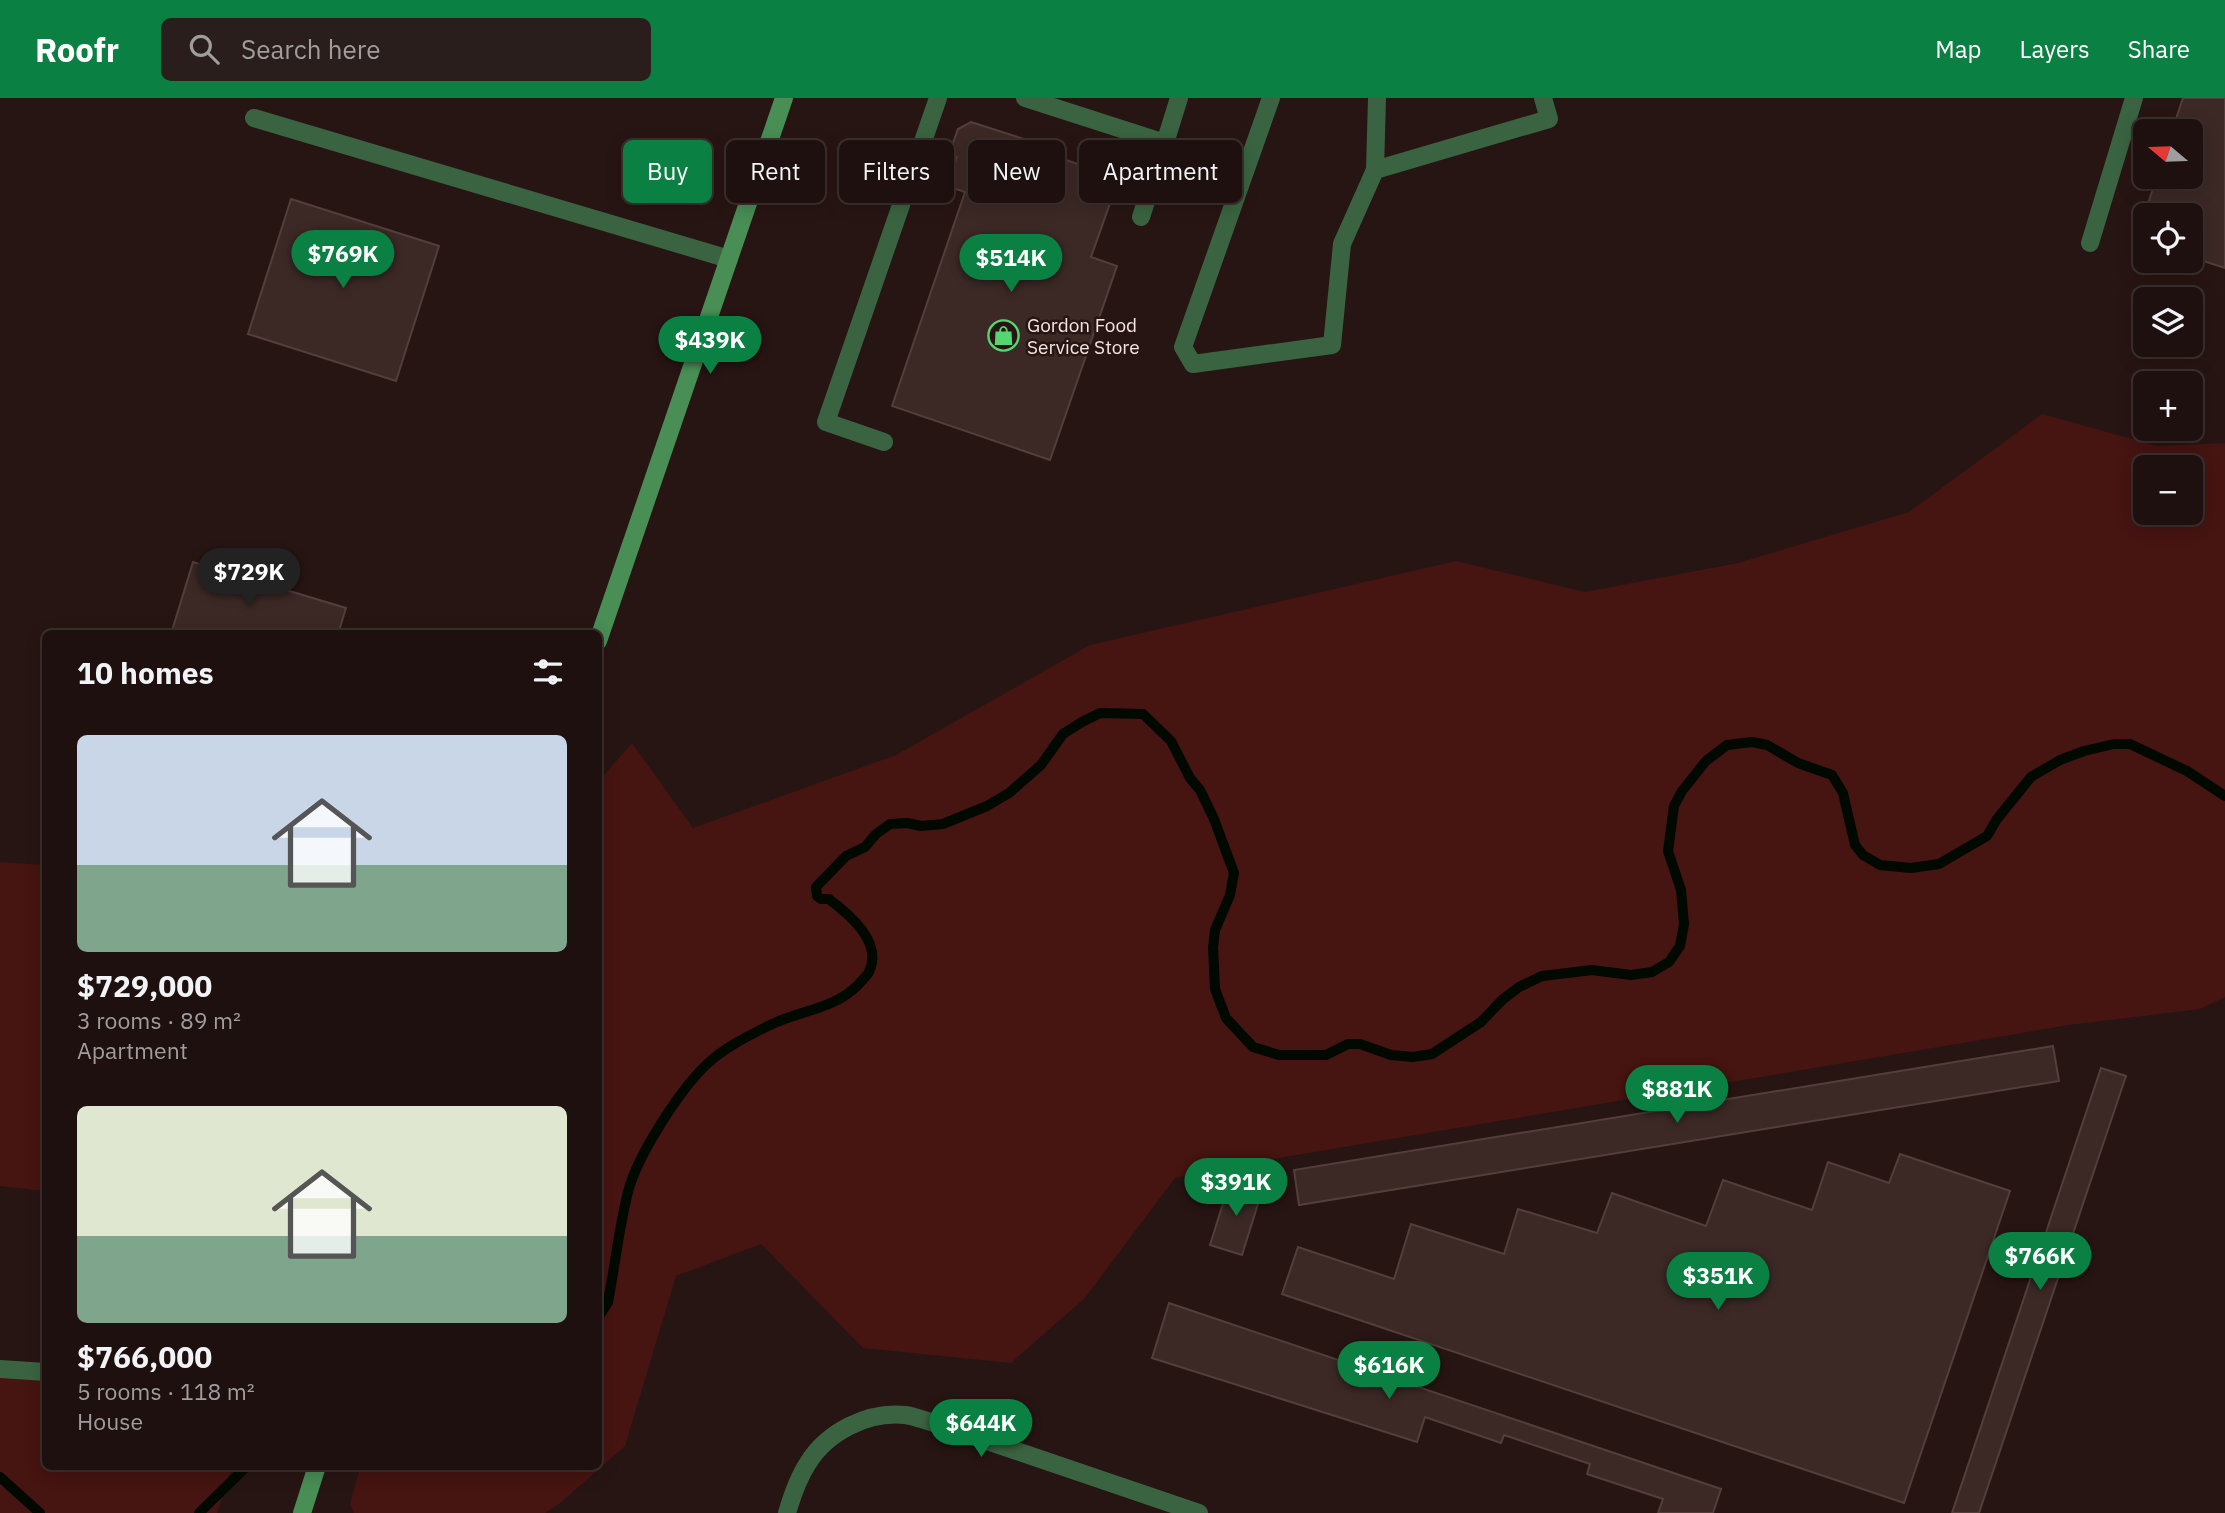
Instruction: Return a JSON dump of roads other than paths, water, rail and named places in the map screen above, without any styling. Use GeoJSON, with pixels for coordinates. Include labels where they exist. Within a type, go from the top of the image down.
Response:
{"type":"FeatureCollection","features":[{"type":"Feature","properties":{"kind":"main road"},"geometry":{"type":"LineString","coordinates":[[602,630],[784,98]]}},
{"type":"Feature","properties":{"kind":"main road"},"geometry":{"type":"LineString","coordinates":[[302,1513],[316,1470]]}},
{"type":"Feature","properties":{"kind":"street"},"geometry":{"type":"LineString","coordinates":[[884,442],[826,422],[938,98]]}},
{"type":"Feature","properties":{"kind":"street"},"geometry":{"type":"LineString","coordinates":[[1025,98],[1156,140]]}},
{"type":"Feature","properties":{"kind":"street"},"geometry":{"type":"LineString","coordinates":[[1166,140],[1179,98]]}},
{"type":"Feature","properties":{"kind":"street"},"geometry":{"type":"LineString","coordinates":[[1271,98],[1183,347],[1193,364],[1332,345],[1342,244],[1376,170],[1377,98]]}},
{"type":"Feature","properties":{"kind":"street"},"geometry":{"type":"LineString","coordinates":[[1376,170],[1549,119],[1543,98]]}},
{"type":"Feature","properties":{"kind":"street"},"geometry":{"type":"LineString","coordinates":[[2090,243],[2134,98]]}},
{"type":"Feature","properties":{"kind":"street"},"geometry":{"type":"LineString","coordinates":[[254,118],[729,259]]}},
{"type":"Feature","properties":{"kind":"street"},"geometry":{"type":"LineString","coordinates":[[1141,217],[1146,203]]}},
{"type":"Feature","properties":{"kind":"street"},"geometry":{"type":"LineString","coordinates":[[0,1369],[42,1372]]}},
{"type":"Feature","properties":{"kind":"street"},"geometry":{"type":"LineString","coordinates":[[787,1513],[808,1462],[830,1438],[854,1423],[880,1416],[905,1415],[1199,1513]]}},
{"type":"Feature","properties":{"kind":"waterway"},"geometry":{"type":"LineString","coordinates":[[602,1312],[608,1302],[622,1219],[633,1177],[660,1125],[695,1076],[712,1059],[752,1034],[839,999],[849,993],[869,972],[872,950],[862,930],[829,899],[817,896],[816,887],[846,856],[865,847],[876,834],[890,824],[943,824],[987,806],[1009,793],[1041,765],[1063,734],[1100,713],[1143,714],[1171,741],[1190,778],[1200,790],[1234,873],[1230,895],[1215,930],[1215,989],[1226,1018],[1253,1047],[1279,1055],[1326,1055],[1348,1044],[1360,1044],[1391,1055],[1413,1057],[1432,1054],[1481,1022],[1519,987],[1542,976],[1592,970],[1631,975],[1652,972],[1669,962],[1680,946],[1684,924],[1681,890],[1668,851],[1674,806],[1682,791],[1706,761],[1727,745],[1752,742],[1767,745],[1798,763],[1832,775],[1843,793],[1855,845],[1863,855],[1880,865],[1911,868],[1939,864],[1987,836],[1997,819],[2031,777],[2060,760],[2114,744],[2130,744],[2187,771],[2225,796]]}},
{"type":"Feature","properties":{"kind":"waterway"},"geometry":{"type":"LineString","coordinates":[[199,1513],[243,1470]]}},
{"type":"Feature","properties":{"kind":"waterway"},"geometry":{"type":"LineString","coordinates":[[0,1477],[40,1513]]}},
{"type":"Feature","properties":{"kind":"place","name":"Gordon Food Service Store"},"geometry":{"type":"Point","coordinates":[1004,336]}}]}
